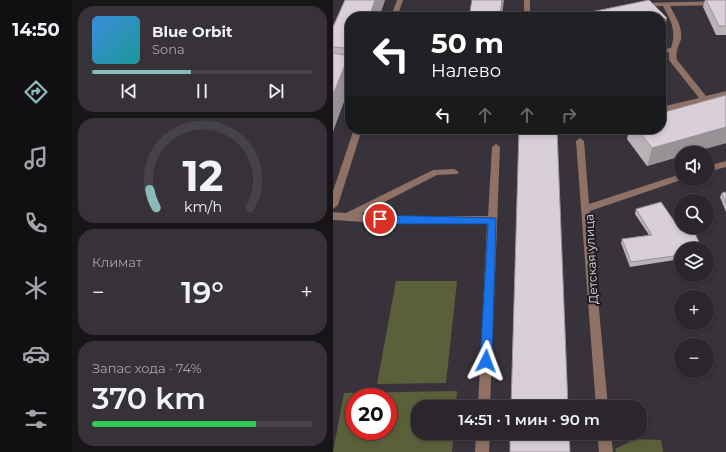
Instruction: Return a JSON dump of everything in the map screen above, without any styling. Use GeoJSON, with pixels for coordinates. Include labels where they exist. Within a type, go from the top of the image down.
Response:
{"type":"FeatureCollection","features":[{"type":"Feature","properties":{"kind":"street"},"geometry":{"type":"LineString","coordinates":[[396,12],[400,0]]}},
{"type":"Feature","properties":{"kind":"street"},"geometry":{"type":"LineString","coordinates":[[527,0],[527,12]]}},
{"type":"Feature","properties":{"kind":"street"},"geometry":{"type":"LineString","coordinates":[[632,8],[638,5],[726,3]]}},
{"type":"Feature","properties":{"kind":"street"},"geometry":{"type":"LineString","coordinates":[[665,4],[678,32],[674,49],[671,54],[673,60],[704,99]]}},
{"type":"Feature","properties":{"kind":"street"},"geometry":{"type":"LineString","coordinates":[[666,51],[674,49]]}},
{"type":"Feature","properties":{"kind":"street"},"geometry":{"type":"LineString","coordinates":[[666,109],[726,93]]}},
{"type":"Feature","properties":{"kind":"street"},"geometry":{"type":"LineString","coordinates":[[333,205],[356,134]]}},
{"type":"Feature","properties":{"kind":"street"},"geometry":{"type":"LineString","coordinates":[[580,141],[585,209]]}},
{"type":"Feature","properties":{"kind":"street"},"geometry":{"type":"LineString","coordinates":[[484,400],[496,147]]}},
{"type":"Feature","properties":{"kind":"street"},"geometry":{"type":"LineString","coordinates":[[714,167],[726,164]]}},
{"type":"Feature","properties":{"kind":"street"},"geometry":{"type":"LineString","coordinates":[[350,216],[436,172],[454,172]]}},
{"type":"Feature","properties":{"kind":"street","name":"Детская улица"},"geometry":{"type":"LineString","coordinates":[[601,400],[585,209],[674,179]]}},
{"type":"Feature","properties":{"kind":"street"},"geometry":{"type":"LineString","coordinates":[[333,216],[395,220],[493,220]]}},
{"type":"Feature","properties":{"kind":"street"},"geometry":{"type":"LineString","coordinates":[[482,452],[483,440]]}},
{"type":"Feature","properties":{"kind":"street"},"geometry":{"type":"LineString","coordinates":[[605,440],[606,452]]}},
{"type":"Feature","properties":{"kind":"green space"},"geometry":{"type":"Polygon","coordinates":[[[396,281],[457,281],[446,383],[377,384],[396,281]]]}},
{"type":"Feature","properties":{"kind":"green space"},"geometry":{"type":"Polygon","coordinates":[[[457,391],[456,400],[411,400],[411,440],[453,440],[452,452],[333,452],[344,393],[345,440],[397,440],[397,392],[457,391]]]}},
{"type":"Feature","properties":{"kind":"green space"},"geometry":{"type":"Polygon","coordinates":[[[633,440],[661,440],[663,452],[616,452],[615,449],[633,440]]]}},
{"type":"Feature","properties":{"kind":"building"},"geometry":{"type":"Polygon","coordinates":[[[345,0],[375,0],[371,12],[345,12],[345,48],[333,47],[333,27],[345,0]]]}},
{"type":"Feature","properties":{"kind":"building"},"geometry":{"type":"Polygon","coordinates":[[[472,0],[502,0],[501,12],[470,12],[472,0]]]}},
{"type":"Feature","properties":{"kind":"building"},"geometry":{"type":"Polygon","coordinates":[[[649,0],[661,12],[591,12],[649,0]]]}},
{"type":"Feature","properties":{"kind":"building"},"geometry":{"type":"Polygon","coordinates":[[[706,0],[726,0],[726,26],[719,26],[706,0]]]}},
{"type":"Feature","properties":{"kind":"building"},"geometry":{"type":"Polygon","coordinates":[[[345,48],[345,65],[333,95],[333,53],[344,55],[345,48]]]}},
{"type":"Feature","properties":{"kind":"building"},"geometry":{"type":"Polygon","coordinates":[[[726,95],[726,127],[652,148],[641,134],[666,134],[666,112],[726,95]]]}},
{"type":"Feature","properties":{"kind":"building"},"geometry":{"type":"Polygon","coordinates":[[[519,134],[557,134],[568,400],[511,400],[519,134]]]}},
{"type":"Feature","properties":{"kind":"building"},"geometry":{"type":"Polygon","coordinates":[[[726,192],[726,203],[722,193],[726,192]]]}},
{"type":"Feature","properties":{"kind":"building"},"geometry":{"type":"Polygon","coordinates":[[[661,202],[674,221],[674,234],[695,234],[699,242],[674,242],[674,256],[631,262],[622,239],[652,235],[636,209],[661,202]]]}},
{"type":"Feature","properties":{"kind":"building"},"geometry":{"type":"Polygon","coordinates":[[[510,440],[569,440],[570,452],[510,452],[510,440]]]}},
{"type":"Feature","properties":{"kind":"route"},"geometry":{"type":"LineString","coordinates":[[380,219],[493,220],[486,361]]}}]}
